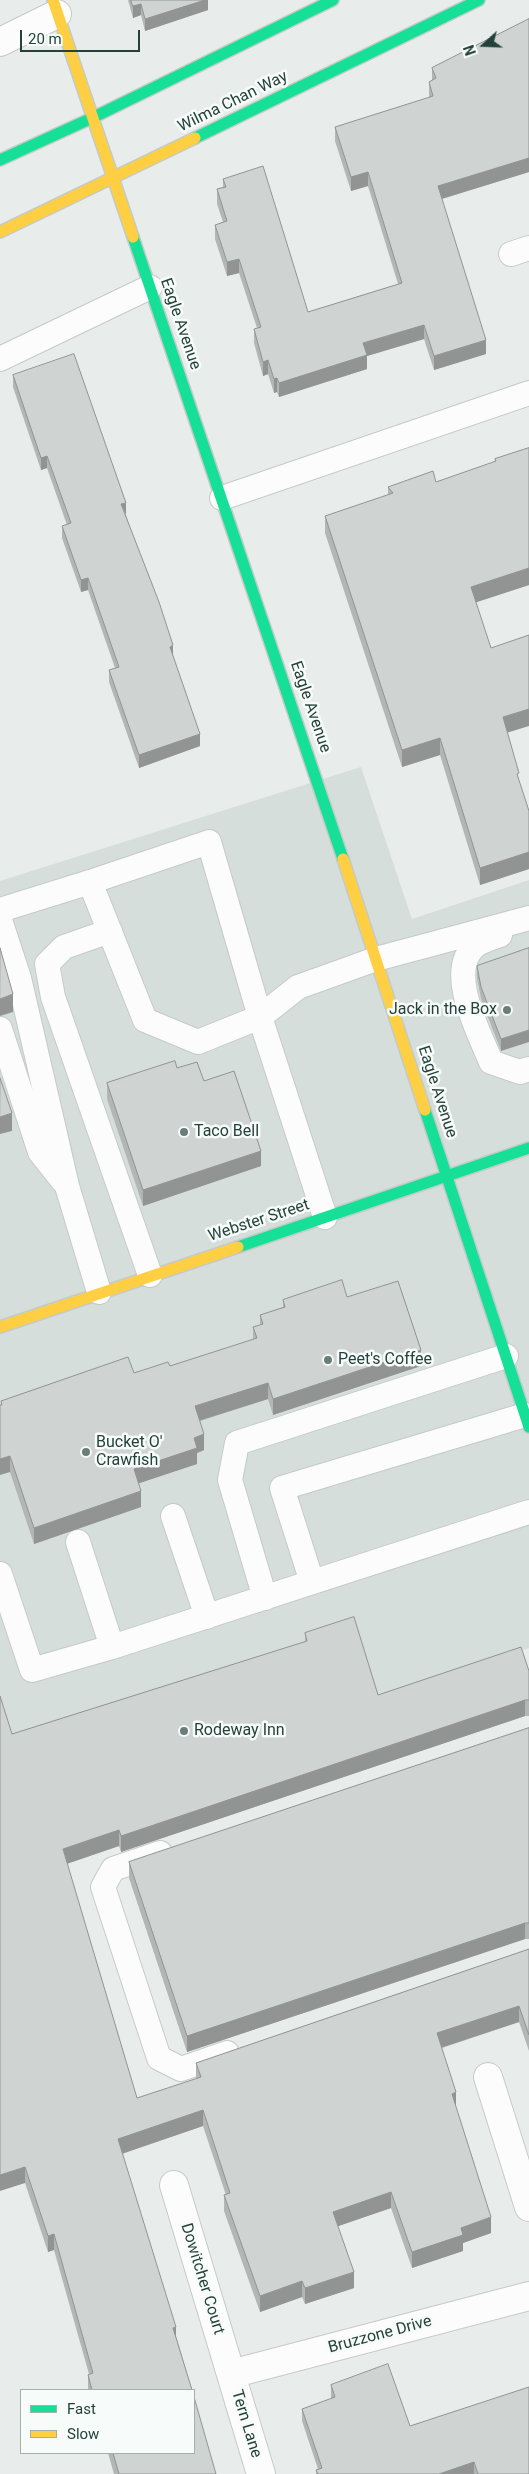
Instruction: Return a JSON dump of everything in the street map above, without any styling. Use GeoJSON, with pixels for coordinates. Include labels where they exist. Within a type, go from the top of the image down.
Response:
{"type":"FeatureCollection","features":[{"type":"Feature","properties":{"kind":"street"},"geometry":{"type":"LineString","coordinates":[[0,160],[92,118],[333,0]]}},
{"type":"Feature","properties":{"kind":"street","name":"Wilma Chan Way"},"geometry":{"type":"LineString","coordinates":[[0,232],[113,179],[479,0]]}},
{"type":"Feature","properties":{"kind":"street"},"geometry":{"type":"LineString","coordinates":[[0,42],[55,7]]}},
{"type":"Feature","properties":{"kind":"street","name":"Eagle Avenue"},"geometry":{"type":"LineString","coordinates":[[55,7],[376,959],[527,1421]]}},
{"type":"Feature","properties":{"kind":"street","name":"Webster Street"},"geometry":{"type":"LineString","coordinates":[[0,1327],[529,1148]]}},
{"type":"Feature","properties":{"kind":"street"},"geometry":{"type":"LineString","coordinates":[[488,2077],[529,2207]]}},
{"type":"Feature","properties":{"kind":"street","name":"Dowitcher Court"},"geometry":{"type":"LineString","coordinates":[[174,2184],[231,2374]]}},
{"type":"Feature","properties":{"kind":"street","name":"Bruzzone Drive"},"geometry":{"type":"LineString","coordinates":[[231,2374],[529,2296]]}},
{"type":"Feature","properties":{"kind":"street","name":"Tern Lane"},"geometry":{"type":"LineString","coordinates":[[231,2374],[260,2474]]}},
{"type":"Feature","properties":{"kind":"lane"},"geometry":{"type":"LineString","coordinates":[[0,359],[150,287]]}},
{"type":"Feature","properties":{"kind":"lane"},"geometry":{"type":"LineString","coordinates":[[222,498],[529,393]]}},
{"type":"Feature","properties":{"kind":"lane"},"geometry":{"type":"LineString","coordinates":[[0,910],[208,842],[260,1017],[325,1217]]}},
{"type":"Feature","properties":{"kind":"lane"},"geometry":{"type":"LineString","coordinates":[[90,882],[145,1020],[198,1042],[260,1017],[298,987],[376,959],[529,918]]}},
{"type":"Feature","properties":{"kind":"lane"},"geometry":{"type":"LineString","coordinates":[[0,920],[19,978],[67,1186],[99,1292]]}},
{"type":"Feature","properties":{"kind":"lane"},"geometry":{"type":"LineString","coordinates":[[110,931],[64,947],[47,964],[53,997],[150,1275]]}},
{"type":"Feature","properties":{"kind":"lane"},"geometry":{"type":"LineString","coordinates":[[529,934],[500,935],[475,946],[462,968],[466,997],[491,1062],[520,1072],[529,1069]]}},
{"type":"Feature","properties":{"kind":"lane"},"geometry":{"type":"LineString","coordinates":[[0,1029],[40,1152],[67,1186]]}},
{"type":"Feature","properties":{"kind":"lane"},"geometry":{"type":"LineString","coordinates":[[266,1598],[230,1480],[237,1443],[506,1356]]}},
{"type":"Feature","properties":{"kind":"lane"},"geometry":{"type":"LineString","coordinates":[[312,1582],[282,1488],[527,1421]]}},
{"type":"Feature","properties":{"kind":"lane"},"geometry":{"type":"LineString","coordinates":[[0,1574],[32,1670],[112,1647],[529,1512]]}},
{"type":"Feature","properties":{"kind":"lane"},"geometry":{"type":"LineString","coordinates":[[173,1516],[207,1616]]}},
{"type":"Feature","properties":{"kind":"lane"},"geometry":{"type":"LineString","coordinates":[[78,1542],[112,1647]]}},
{"type":"Feature","properties":{"kind":"lane"},"geometry":{"type":"LineString","coordinates":[[179,1847],[113,1869],[102,1887],[159,2058],[181,2069],[246,2047]]}},
{"type":"Feature","properties":{"kind":"shaded area"},"geometry":{"type":"Polygon","coordinates":[[[361,767],[412,919],[529,880],[529,1648],[0,1823],[0,881],[361,767]]]}},
{"type":"Feature","properties":{"kind":"building"},"geometry":{"type":"Polygon","coordinates":[[[131,0],[205,0],[145,19],[141,4],[133,6],[131,0]]]}},
{"type":"Feature","properties":{"kind":"building"},"geometry":{"type":"Polygon","coordinates":[[[529,19],[529,158],[438,186],[486,340],[434,356],[424,325],[363,343],[367,355],[279,383],[277,378],[274,379],[268,360],[263,362],[254,329],[261,327],[239,259],[227,262],[215,225],[227,221],[217,189],[226,187],[223,179],[263,166],[308,312],[402,283],[368,172],[351,177],[335,127],[433,96],[429,82],[436,78],[432,68],[529,19]]]}},
{"type":"Feature","properties":{"kind":"building"},"geometry":{"type":"Polygon","coordinates":[[[74,354],[126,503],[121,504],[159,602],[173,645],[170,647],[200,734],[139,755],[109,670],[119,667],[88,578],[81,580],[62,526],[71,523],[47,456],[41,458],[13,375],[74,354]]]}},
{"type":"Feature","properties":{"kind":"building"},"geometry":{"type":"Polygon","coordinates":[[[529,448],[529,568],[471,587],[491,648],[529,635],[529,709],[503,717],[519,773],[517,774],[529,811],[529,852],[480,868],[440,738],[402,750],[325,516],[393,493],[388,487],[433,471],[436,482],[529,448]]]}},
{"type":"Feature","properties":{"kind":"building"},"geometry":{"type":"Polygon","coordinates":[[[0,948],[13,994],[0,999],[0,948]]]}},
{"type":"Feature","properties":{"kind":"building","name":"Jack in the Box"},"geometry":{"type":"Polygon","coordinates":[[[529,948],[529,1030],[501,1039],[481,987],[477,966],[529,948]]]}},
{"type":"Feature","properties":{"kind":"building","name":"Taco Bell"},"geometry":{"type":"Polygon","coordinates":[[[175,1061],[177,1068],[197,1062],[204,1081],[234,1071],[261,1151],[143,1190],[107,1083],[175,1061]]]}},
{"type":"Feature","properties":{"kind":"building"},"geometry":{"type":"Polygon","coordinates":[[[0,1078],[12,1113],[0,1117],[0,1078]]]}},
{"type":"Feature","properties":{"kind":"building"},"geometry":{"type":"Polygon","coordinates":[[[342,1280],[347,1297],[398,1281],[421,1350],[273,1399],[268,1383],[195,1406],[204,1434],[194,1438],[197,1448],[134,1469],[141,1491],[34,1528],[10,1456],[0,1459],[1,1401],[128,1357],[134,1373],[168,1362],[170,1366],[257,1338],[253,1327],[263,1324],[260,1315],[285,1307],[283,1300],[342,1280]]]}},
{"type":"Feature","properties":{"kind":"building"},"geometry":{"type":"Polygon","coordinates":[[[354,1617],[378,1695],[521,1647],[529,1671],[529,1700],[121,1836],[119,1830],[63,1849],[137,2098],[201,2077],[196,2063],[529,1949],[529,2035],[519,2006],[437,2033],[456,2092],[452,2094],[491,2217],[461,2228],[463,2235],[412,2252],[391,2192],[333,2212],[354,2272],[305,2288],[302,2281],[260,2296],[224,2195],[230,2193],[203,2110],[118,2139],[176,2327],[173,2328],[192,2389],[92,2389],[88,2375],[93,2373],[54,2234],[48,2236],[25,2167],[0,2175],[0,1696],[12,1734],[307,1641],[305,1633],[354,1617]]]}},
{"type":"Feature","properties":{"kind":"building"},"geometry":{"type":"Polygon","coordinates":[[[529,1728],[529,1923],[187,2036],[129,1862],[529,1728]]]}},
{"type":"Feature","properties":{"kind":"building"},"geometry":{"type":"Polygon","coordinates":[[[388,2364],[410,2426],[529,2387],[529,2474],[478,2474],[474,2462],[439,2474],[318,2474],[316,2470],[322,2468],[302,2409],[335,2397],[331,2385],[388,2364]]]}},
{"type":"Feature","properties":{"kind":"building"},"geometry":{"type":"Polygon","coordinates":[[[195,2400],[216,2474],[119,2474],[113,2454],[195,2454],[195,2400]]]}},
{"type":"Feature","properties":{"kind":"traffic: fast"},"geometry":{"type":"LineString","coordinates":[[0,160],[92,118],[333,0]]}},
{"type":"Feature","properties":{"kind":"traffic: fast"},"geometry":{"type":"LineString","coordinates":[[195,138],[479,0]]}},
{"type":"Feature","properties":{"kind":"traffic: fast"},"geometry":{"type":"LineString","coordinates":[[133,237],[343,859]]}},
{"type":"Feature","properties":{"kind":"traffic: fast"},"geometry":{"type":"LineString","coordinates":[[425,1110],[529,1427]]}},
{"type":"Feature","properties":{"kind":"traffic: fast"},"geometry":{"type":"LineString","coordinates":[[238,1247],[529,1148]]}},
{"type":"Feature","properties":{"kind":"traffic: slow"},"geometry":{"type":"LineString","coordinates":[[53,0],[133,237]]}},
{"type":"Feature","properties":{"kind":"traffic: slow"},"geometry":{"type":"LineString","coordinates":[[0,232],[195,138]]}},
{"type":"Feature","properties":{"kind":"traffic: slow"},"geometry":{"type":"LineString","coordinates":[[343,859],[425,1110]]}},
{"type":"Feature","properties":{"kind":"traffic: slow"},"geometry":{"type":"LineString","coordinates":[[0,1327],[238,1247]]}},
{"type":"Feature","properties":{"kind":"place","name":"Jack in the Box"},"geometry":{"type":"Point","coordinates":[507,1010]}},
{"type":"Feature","properties":{"kind":"place","name":"Taco Bell"},"geometry":{"type":"Point","coordinates":[184,1132]}},
{"type":"Feature","properties":{"kind":"place","name":"Peet's Coffee"},"geometry":{"type":"Point","coordinates":[328,1360]}},
{"type":"Feature","properties":{"kind":"place","name":"Bucket O' Crawfish"},"geometry":{"type":"Point","coordinates":[86,1452]}},
{"type":"Feature","properties":{"kind":"place","name":"Rodeway Inn"},"geometry":{"type":"Point","coordinates":[184,1731]}}]}
